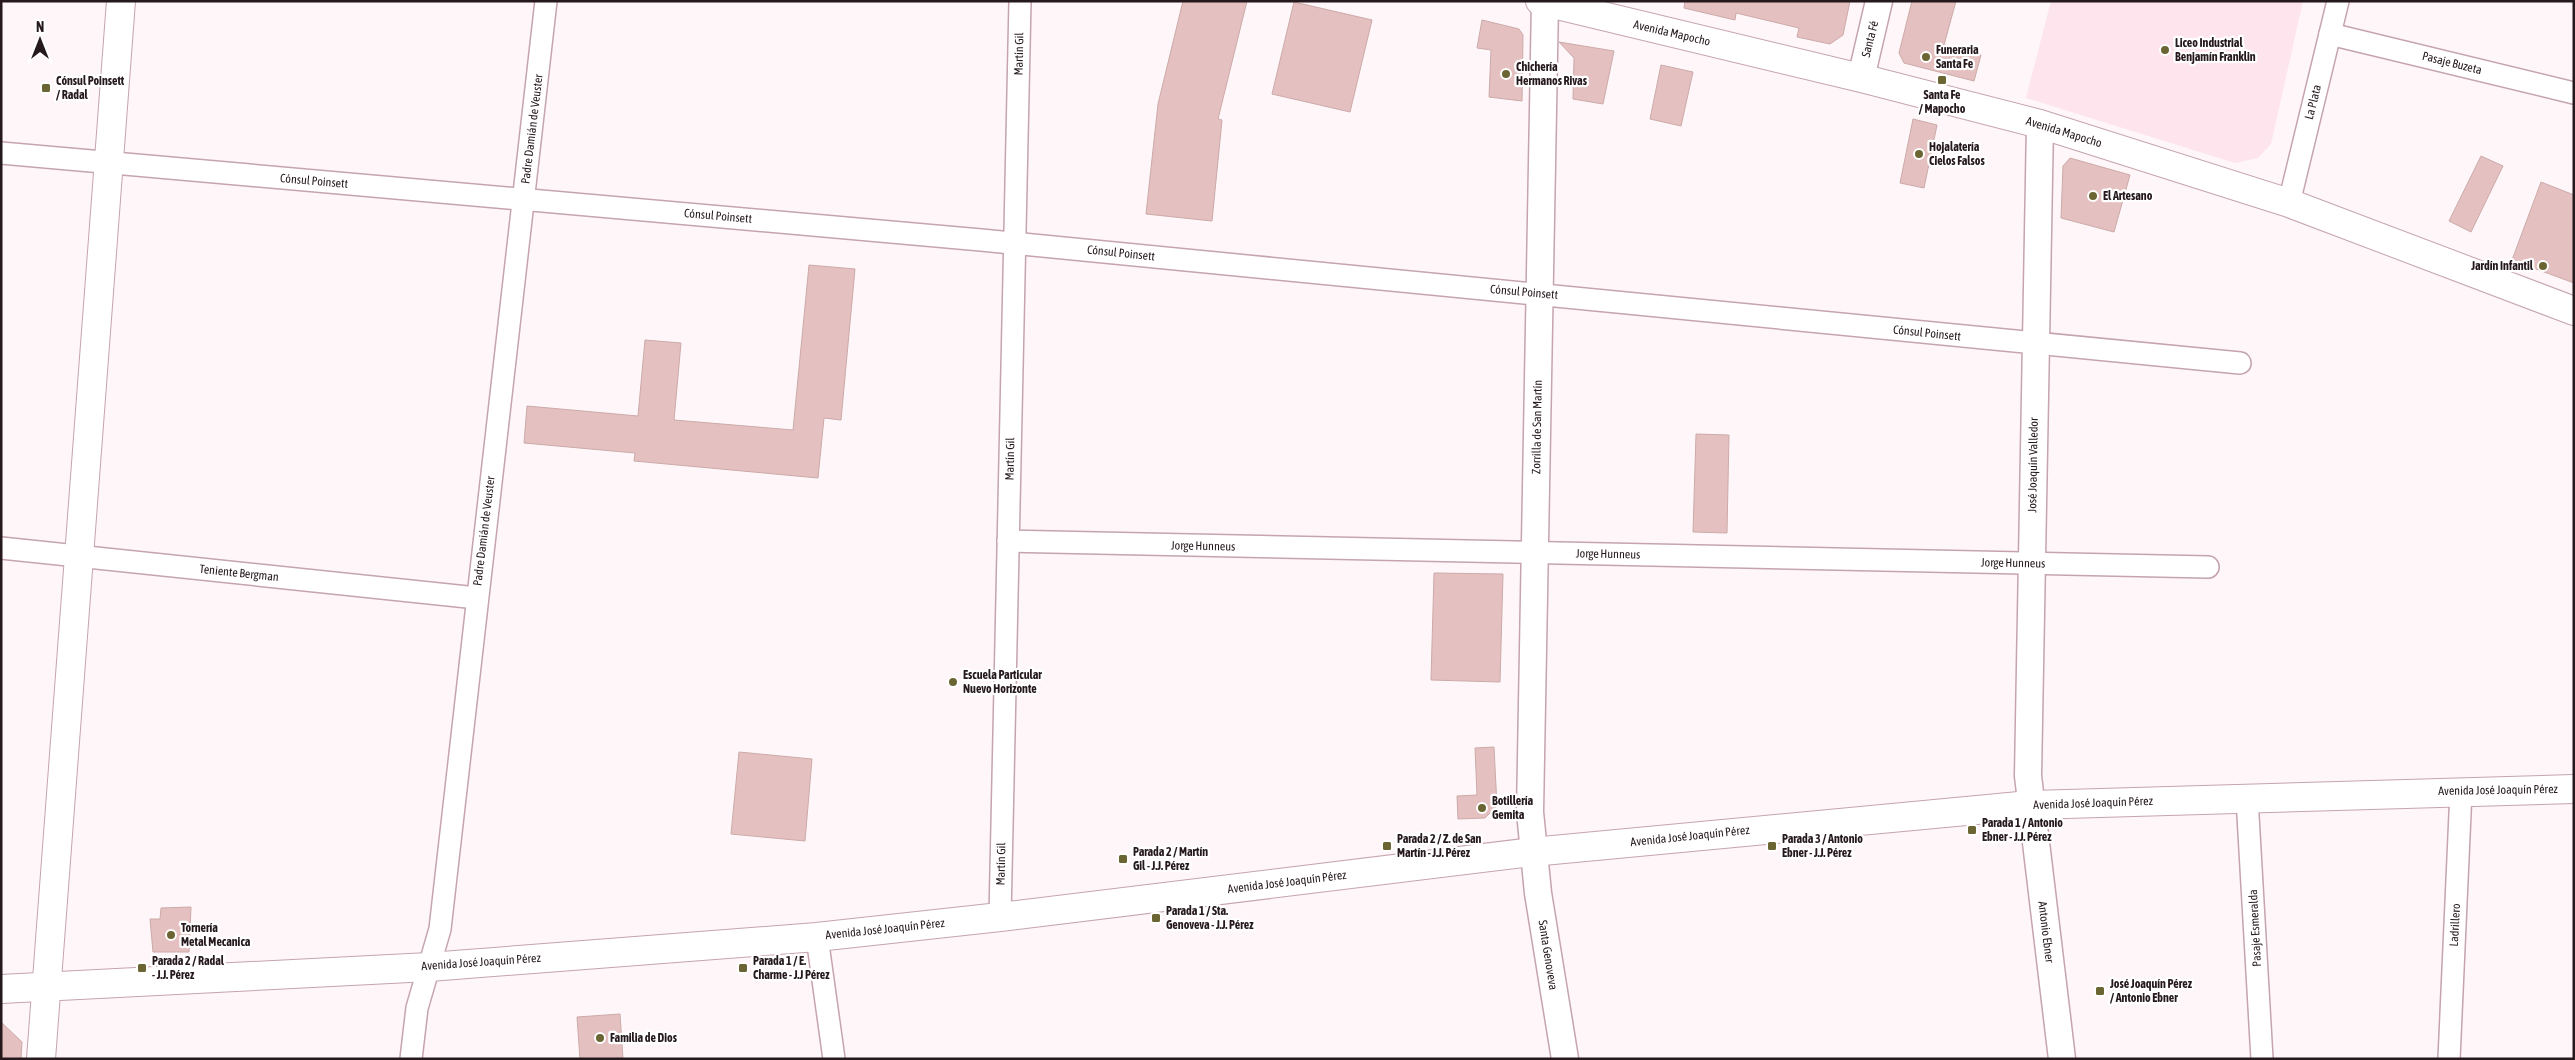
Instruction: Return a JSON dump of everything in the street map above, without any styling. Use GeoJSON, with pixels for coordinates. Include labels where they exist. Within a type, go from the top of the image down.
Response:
{"type":"FeatureCollection","features":[{"type":"Feature","properties":{"kind":"main road"},"geometry":{"type":"LineString","coordinates":[[41,1059],[121,1]]}},
{"type":"Feature","properties":{"kind":"main road","name":"Avenida Mapocho"},"geometry":{"type":"LineString","coordinates":[[1542,2],[1861,78],[2040,124],[2289,203],[2574,311]]}},
{"type":"Feature","properties":{"kind":"main road","name":"Avenida José Joaquín Pérez"},"geometry":{"type":"LineString","coordinates":[[1,989],[428,967],[817,937],[1000,918],[1532,852],[2030,805],[2574,789]]}},
{"type":"Feature","properties":{"kind":"street","name":"Padre Damián de Veuster"},"geometry":{"type":"LineString","coordinates":[[411,1059],[417,1008],[440,929],[546,1]]}},
{"type":"Feature","properties":{"kind":"street","name":"Martín Gil"},"geometry":{"type":"LineString","coordinates":[[1000,918],[1020,1]]}},
{"type":"Feature","properties":{"kind":"street","name":"Santa Fé"},"geometry":{"type":"LineString","coordinates":[[1861,78],[1879,1]]}},
{"type":"Feature","properties":{"kind":"street","name":"La Plata"},"geometry":{"type":"LineString","coordinates":[[2289,203],[2338,1]]}},
{"type":"Feature","properties":{"kind":"street","name":"Zorrilla de San Martín"},"geometry":{"type":"LineString","coordinates":[[1532,852],[1530,812],[1542,2]]}},
{"type":"Feature","properties":{"kind":"street","name":"Pasaje Buzeta"},"geometry":{"type":"LineString","coordinates":[[2330,34],[2574,93]]}},
{"type":"Feature","properties":{"kind":"street","name":"José Joaquín Valledor"},"geometry":{"type":"LineString","coordinates":[[2030,805],[2028,776],[2040,124]]}},
{"type":"Feature","properties":{"kind":"street","name":"Cónsul Poinsett"},"geometry":{"type":"LineString","coordinates":[[1,154],[524,198],[1014,243],[2240,363]]}},
{"type":"Feature","properties":{"kind":"street","name":"Jorge Hunneus"},"geometry":{"type":"LineString","coordinates":[[1008,541],[2208,567]]}},
{"type":"Feature","properties":{"kind":"street","name":"Teniente Bergman"},"geometry":{"type":"LineString","coordinates":[[1,548],[477,598]]}},
{"type":"Feature","properties":{"kind":"street","name":"Ladrillero"},"geometry":{"type":"LineString","coordinates":[[2449,1059],[2462,791]]}},
{"type":"Feature","properties":{"kind":"street","name":"Pasaje Esmeralda"},"geometry":{"type":"LineString","coordinates":[[2248,798],[2262,1059]]}},
{"type":"Feature","properties":{"kind":"street","name":"Antonio Ebner"},"geometry":{"type":"LineString","coordinates":[[2030,805],[2062,1059]]}},
{"type":"Feature","properties":{"kind":"street","name":"Santa Genoveva"},"geometry":{"type":"LineString","coordinates":[[1532,852],[1565,1059]]}},
{"type":"Feature","properties":{"kind":"street"},"geometry":{"type":"LineString","coordinates":[[817,937],[834,1059]]}},
{"type":"Feature","properties":{"kind":"shaded area","name":"Liceo Industrial Benjamín Franklin"},"geometry":{"type":"Polygon","coordinates":[[[2051,1],[2303,1],[2271,144],[2258,158],[2235,163],[2026,98],[2051,1]]]}},
{"type":"Feature","properties":{"kind":"building"},"geometry":{"type":"Polygon","coordinates":[[[1183,1],[1247,1],[1218,119],[1222,120],[1212,221],[1146,214],[1158,104],[1183,1]]]}},
{"type":"Feature","properties":{"kind":"building"},"geometry":{"type":"Polygon","coordinates":[[[1685,1],[1850,1],[1843,35],[1830,44],[1797,37],[1799,28],[1736,13],[1735,20],[1684,8],[1685,1]]]}},
{"type":"Feature","properties":{"kind":"building"},"geometry":{"type":"Polygon","coordinates":[[[1912,1],[1956,1],[1944,45],[1981,55],[1974,81],[1904,63],[1899,53],[1912,1]]]}},
{"type":"Feature","properties":{"kind":"building"},"geometry":{"type":"Polygon","coordinates":[[[1294,2],[1372,20],[1350,112],[1272,94],[1294,2]]]}},
{"type":"Feature","properties":{"kind":"building","name":"Chichería Hermanos Rivas"},"geometry":{"type":"Polygon","coordinates":[[[1482,20],[1519,29],[1523,35],[1522,101],[1489,97],[1491,50],[1477,48],[1482,20]]]}},
{"type":"Feature","properties":{"kind":"building"},"geometry":{"type":"Polygon","coordinates":[[[1559,42],[1614,51],[1603,104],[1573,99],[1574,58],[1559,42]]]}},
{"type":"Feature","properties":{"kind":"building"},"geometry":{"type":"Polygon","coordinates":[[[1661,65],[1693,72],[1681,126],[1650,119],[1661,65]]]}},
{"type":"Feature","properties":{"kind":"building","name":"Hojalatería Cielos Falsos"},"geometry":{"type":"Polygon","coordinates":[[[1913,119],[1937,125],[1924,188],[1900,183],[1913,119]]]}},
{"type":"Feature","properties":{"kind":"building"},"geometry":{"type":"Polygon","coordinates":[[[2481,156],[2503,166],[2471,232],[2449,221],[2481,156]]]}},
{"type":"Feature","properties":{"kind":"building","name":"El Artesano"},"geometry":{"type":"Polygon","coordinates":[[[2070,158],[2130,175],[2114,232],[2061,218],[2063,166],[2070,158]]]}},
{"type":"Feature","properties":{"kind":"building"},"geometry":{"type":"Polygon","coordinates":[[[2541,182],[2574,195],[2574,283],[2512,260],[2541,182]]]}},
{"type":"Feature","properties":{"kind":"building"},"geometry":{"type":"Polygon","coordinates":[[[809,265],[855,269],[841,420],[824,418],[818,478],[634,461],[635,453],[524,443],[527,406],[638,416],[645,340],[681,343],[674,420],[793,430],[809,265]]]}},
{"type":"Feature","properties":{"kind":"building"},"geometry":{"type":"Polygon","coordinates":[[[1696,434],[1729,435],[1727,533],[1693,532],[1696,434]]]}},
{"type":"Feature","properties":{"kind":"building"},"geometry":{"type":"Polygon","coordinates":[[[1434,573],[1503,574],[1500,682],[1431,680],[1434,573]]]}},
{"type":"Feature","properties":{"kind":"building"},"geometry":{"type":"Polygon","coordinates":[[[1494,747],[1497,806],[1485,818],[1458,819],[1457,796],[1477,795],[1475,748],[1494,747]]]}},
{"type":"Feature","properties":{"kind":"building"},"geometry":{"type":"Polygon","coordinates":[[[739,752],[812,759],[805,841],[731,834],[739,752]]]}},
{"type":"Feature","properties":{"kind":"building","name":"Tornería Metal Mecanica"},"geometry":{"type":"Polygon","coordinates":[[[191,907],[189,952],[153,952],[150,919],[160,919],[161,908],[191,907]]]}},
{"type":"Feature","properties":{"kind":"building","name":"Familia de Dios"},"geometry":{"type":"Polygon","coordinates":[[[620,1014],[623,1059],[580,1059],[577,1017],[620,1014]]]}},
{"type":"Feature","properties":{"kind":"building"},"geometry":{"type":"Polygon","coordinates":[[[1,1022],[22,1042],[21,1059],[1,1059],[1,1022]]]}},
{"type":"Feature","properties":{"kind":"place","name":"Liceo Industrial Benjamín Franklin"},"geometry":{"type":"Point","coordinates":[2165,50]}},
{"type":"Feature","properties":{"kind":"place","name":"Funeraria Santa Fe"},"geometry":{"type":"Point","coordinates":[1926,57]}},
{"type":"Feature","properties":{"kind":"place","name":"Chichería Hermanos Rivas"},"geometry":{"type":"Point","coordinates":[1506,74]}},
{"type":"Feature","properties":{"kind":"place","name":"Santa Fe / Mapocho"},"geometry":{"type":"Point","coordinates":[1942,80]}},
{"type":"Feature","properties":{"kind":"place","name":"Cónsul Poinsett / Radal"},"geometry":{"type":"Point","coordinates":[46,88]}},
{"type":"Feature","properties":{"kind":"place","name":"Hojalatería Cielos Falsos"},"geometry":{"type":"Point","coordinates":[1919,154]}},
{"type":"Feature","properties":{"kind":"place","name":"El Artesano"},"geometry":{"type":"Point","coordinates":[2093,196]}},
{"type":"Feature","properties":{"kind":"place","name":"Jardín Infantil"},"geometry":{"type":"Point","coordinates":[2543,266]}},
{"type":"Feature","properties":{"kind":"place","name":"Escuela Particular Nuevo Horizonte"},"geometry":{"type":"Point","coordinates":[953,682]}},
{"type":"Feature","properties":{"kind":"place","name":"Botillería Gemita"},"geometry":{"type":"Point","coordinates":[1482,808]}},
{"type":"Feature","properties":{"kind":"place","name":"Parada 1 / Antonio Ebner - J.J. Pérez"},"geometry":{"type":"Point","coordinates":[1972,830]}},
{"type":"Feature","properties":{"kind":"place","name":"Parada 2 / Z. de San Martín - J.J. Pérez"},"geometry":{"type":"Point","coordinates":[1387,846]}},
{"type":"Feature","properties":{"kind":"place","name":"Parada 3 / Antonio Ebner - J.J. Pérez"},"geometry":{"type":"Point","coordinates":[1772,846]}},
{"type":"Feature","properties":{"kind":"place","name":"Parada 2 / Martín Gil - J.J. Pérez"},"geometry":{"type":"Point","coordinates":[1123,859]}},
{"type":"Feature","properties":{"kind":"place","name":"Parada 1 / Sta. Genoveva - J.J. Pérez"},"geometry":{"type":"Point","coordinates":[1156,918]}},
{"type":"Feature","properties":{"kind":"place","name":"Tornería Metal Mecanica"},"geometry":{"type":"Point","coordinates":[171,935]}},
{"type":"Feature","properties":{"kind":"place","name":"Parada 2 / Radal - J.J. Pérez"},"geometry":{"type":"Point","coordinates":[142,968]}},
{"type":"Feature","properties":{"kind":"place","name":"Parada 1 / E. Charme - J.J Pérez"},"geometry":{"type":"Point","coordinates":[743,968]}},
{"type":"Feature","properties":{"kind":"place","name":"José Joaquín Pérez / Antonio Ebner"},"geometry":{"type":"Point","coordinates":[2100,991]}},
{"type":"Feature","properties":{"kind":"place","name":"Familia de Dios"},"geometry":{"type":"Point","coordinates":[600,1038]}}]}
